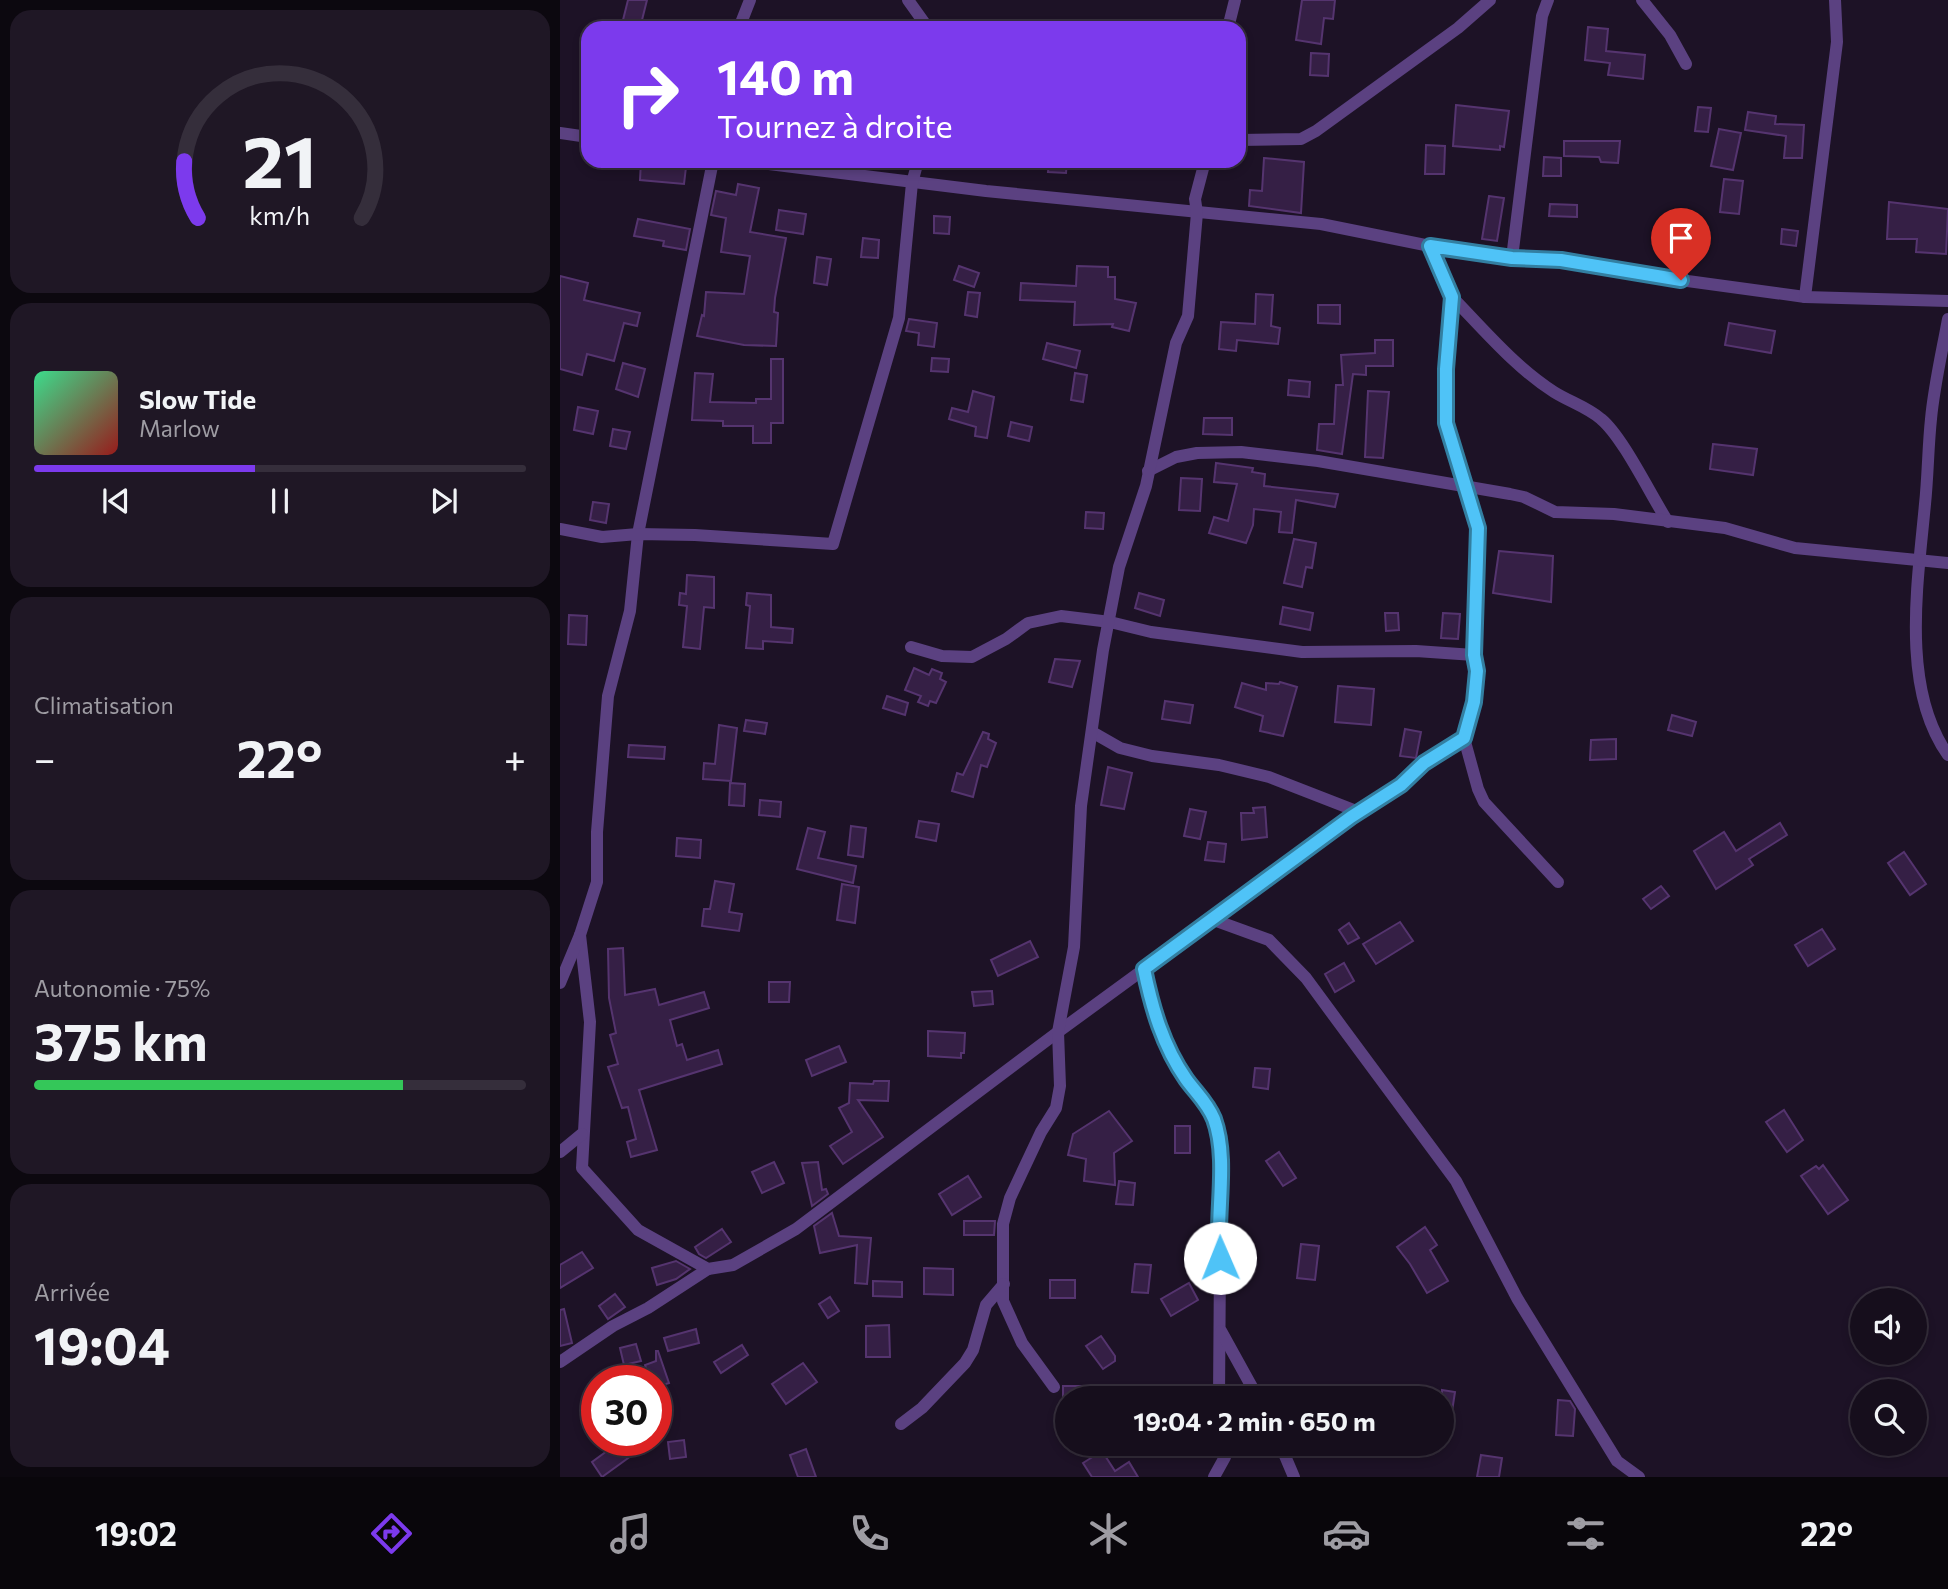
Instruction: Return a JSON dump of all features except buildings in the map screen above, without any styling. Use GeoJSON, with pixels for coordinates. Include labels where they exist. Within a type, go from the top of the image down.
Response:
{"type":"FeatureCollection","features":[{"type":"Feature","properties":{"kind":"street"},"geometry":{"type":"LineString","coordinates":[[742,21],[750,0]]}},
{"type":"Feature","properties":{"kind":"street"},"geometry":{"type":"LineString","coordinates":[[908,0],[923,21]]}},
{"type":"Feature","properties":{"kind":"street"},"geometry":{"type":"LineString","coordinates":[[1230,21],[1235,0]]}},
{"type":"Feature","properties":{"kind":"street"},"geometry":{"type":"LineString","coordinates":[[1246,140],[1301,139],[1315,131],[1458,28],[1490,0]]}},
{"type":"Feature","properties":{"kind":"street"},"geometry":{"type":"LineString","coordinates":[[1512,258],[1542,16],[1548,0]]}},
{"type":"Feature","properties":{"kind":"street"},"geometry":{"type":"LineString","coordinates":[[1642,0],[1670,36],[1686,64]]}},
{"type":"Feature","properties":{"kind":"street"},"geometry":{"type":"LineString","coordinates":[[1805,298],[1837,42],[1835,0]]}},
{"type":"Feature","properties":{"kind":"street"},"geometry":{"type":"LineString","coordinates":[[560,132],[581,136]]}},
{"type":"Feature","properties":{"kind":"street"},"geometry":{"type":"LineString","coordinates":[[560,983],[597,882],[597,832],[608,696],[631,611],[638,534],[712,168]]}},
{"type":"Feature","properties":{"kind":"street"},"geometry":{"type":"LineString","coordinates":[[797,168],[1197,214],[1321,224],[1430,246],[1512,258],[1561,260],[1607,270],[1805,298],[1948,301]]}},
{"type":"Feature","properties":{"kind":"street"},"geometry":{"type":"LineString","coordinates":[[560,529],[602,537],[638,534],[833,544],[899,318],[912,183],[916,168]]}},
{"type":"Feature","properties":{"kind":"street"},"geometry":{"type":"LineString","coordinates":[[1054,1387],[1022,1343],[1003,1301],[1003,1224],[1010,1198],[1041,1132],[1056,1108],[1060,1086],[1058,1032],[1074,947],[1082,806],[1092,732],[1119,568],[1146,486],[1176,343],[1188,316],[1197,214],[1195,199],[1203,168]]}},
{"type":"Feature","properties":{"kind":"street"},"geometry":{"type":"LineString","coordinates":[[1430,246],[1452,297],[1509,355],[1555,393],[1578,403],[1601,419],[1614,433],[1668,522]]}},
{"type":"Feature","properties":{"kind":"street"},"geometry":{"type":"LineString","coordinates":[[1452,297],[1446,369],[1446,423],[1478,528],[1474,655],[1477,671],[1474,702],[1464,738],[1483,802],[1558,882]]}},
{"type":"Feature","properties":{"kind":"street"},"geometry":{"type":"LineString","coordinates":[[1948,319],[1931,416],[1919,561],[1917,646],[1921,690],[1929,716],[1948,755]]}},
{"type":"Feature","properties":{"kind":"street"},"geometry":{"type":"LineString","coordinates":[[1936,389],[1948,382]]}},
{"type":"Feature","properties":{"kind":"street"},"geometry":{"type":"LineString","coordinates":[[1148,471],[1176,457],[1241,452],[1372,470],[1524,497],[1555,512],[1614,514],[1725,528],[1796,548],[1948,563]]}},
{"type":"Feature","properties":{"kind":"street"},"geometry":{"type":"LineString","coordinates":[[911,647],[942,656],[972,657],[1006,639],[1028,623],[1060,616],[1110,622],[1151,632],[1302,652],[1416,651],[1474,655]]}},
{"type":"Feature","properties":{"kind":"street"},"geometry":{"type":"LineString","coordinates":[[1092,732],[1120,748],[1152,756],[1219,765],[1269,777],[1359,812]]}},
{"type":"Feature","properties":{"kind":"street"},"geometry":{"type":"LineString","coordinates":[[560,1362],[613,1326],[648,1308],[708,1269],[733,1265],[796,1229],[1058,1032],[1359,812],[1401,785],[1424,763],[1464,738]]}},
{"type":"Feature","properties":{"kind":"street"},"geometry":{"type":"LineString","coordinates":[[1214,920],[1269,940],[1313,988],[1456,1181],[1517,1298],[1617,1461],[1639,1477]]}},
{"type":"Feature","properties":{"kind":"street"},"geometry":{"type":"LineString","coordinates":[[580,934],[590,1022],[582,1168],[638,1230],[708,1269]]}},
{"type":"Feature","properties":{"kind":"street"},"geometry":{"type":"LineString","coordinates":[[1144,969],[1155,1019],[1186,1079],[1204,1098],[1215,1121],[1222,1187],[1217,1235],[1219,1386]]}},
{"type":"Feature","properties":{"kind":"street"},"geometry":{"type":"LineString","coordinates":[[560,1152],[582,1134]]}},
{"type":"Feature","properties":{"kind":"street"},"geometry":{"type":"LineString","coordinates":[[901,1424],[922,1408],[965,1363],[973,1350],[986,1305],[1004,1284]]}},
{"type":"Feature","properties":{"kind":"street"},"geometry":{"type":"LineString","coordinates":[[1219,1328],[1251,1386]]}},
{"type":"Feature","properties":{"kind":"street"},"geometry":{"type":"LineString","coordinates":[[1214,1477],[1225,1456]]}},
{"type":"Feature","properties":{"kind":"street"},"geometry":{"type":"LineString","coordinates":[[1285,1456],[1294,1477]]}},
{"type":"Feature","properties":{"kind":"route"},"geometry":{"type":"LineString","coordinates":[[1220,1258],[1217,1235],[1222,1187],[1215,1121],[1204,1098],[1186,1079],[1155,1019],[1144,969],[1351,817],[1401,785],[1424,763],[1464,738],[1474,702],[1477,671],[1474,655],[1475,557],[1478,528],[1446,423],[1446,369],[1452,297],[1430,246],[1512,258],[1561,260],[1607,270],[1681,280]]}}]}
